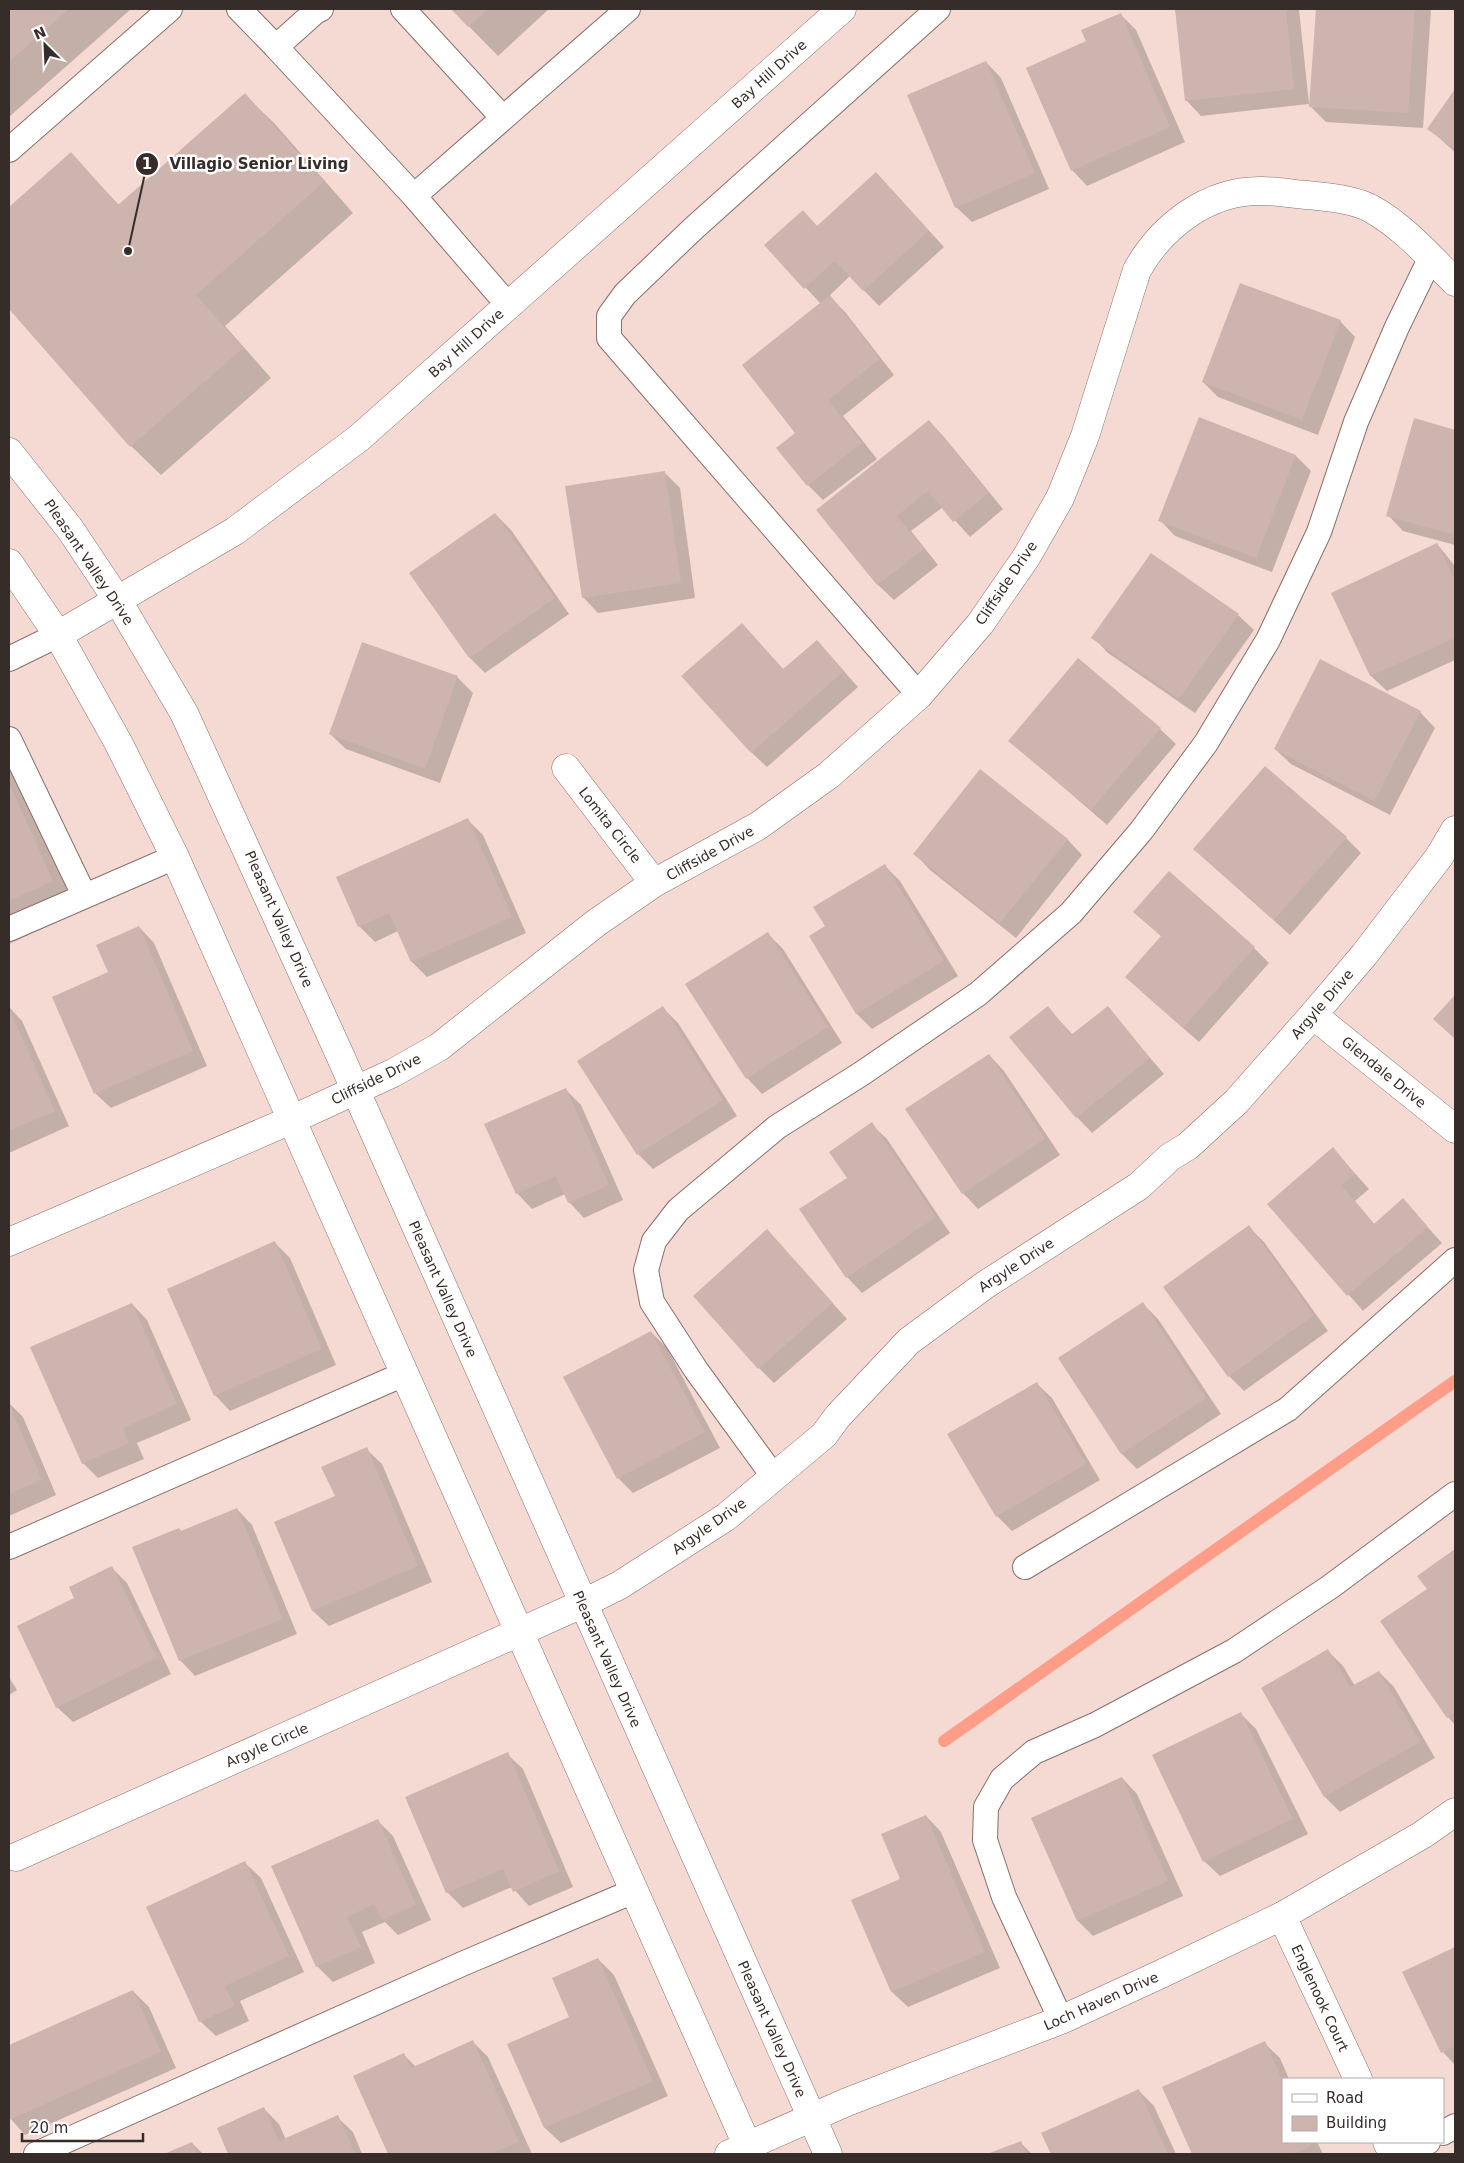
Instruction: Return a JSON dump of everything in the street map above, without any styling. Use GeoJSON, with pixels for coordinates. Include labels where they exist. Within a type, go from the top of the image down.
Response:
{"type":"FeatureCollection","features":[{"type":"Feature","properties":{"kind":"street","name":"Bay Hill Drive"},"geometry":{"type":"LineString","coordinates":[[58,635],[235,531],[359,438],[842,9]]}},
{"type":"Feature","properties":{"kind":"street","name":"Cliffside Drive"},"geometry":{"type":"LineString","coordinates":[[9,1242],[291,1120],[356,1090],[440,1047],[596,923],[654,883],[758,826],[829,775],[919,695],[980,624],[1027,556],[1060,498],[1086,436],[1137,270],[1146,254],[1174,223],[1204,204],[1222,197],[1260,190],[1331,197],[1368,207],[1401,228],[1430,257]]}},
{"type":"Feature","properties":{"kind":"street"},"geometry":{"type":"LineString","coordinates":[[1430,257],[1455,282]]}},
{"type":"Feature","properties":{"kind":"street","name":"Pleasant Valley Drive"},"geometry":{"type":"LineString","coordinates":[[9,452],[70,529],[118,601],[184,713],[356,1090],[582,1604],[828,2154]]}},
{"type":"Feature","properties":{"kind":"street"},"geometry":{"type":"LineString","coordinates":[[9,563],[58,635],[119,744],[175,857],[634,1891],[743,2152]]}},
{"type":"Feature","properties":{"kind":"street","name":"Lomita Circle"},"geometry":{"type":"LineString","coordinates":[[566,768],[654,883]]}},
{"type":"Feature","properties":{"kind":"street","name":"Argyle Drive"},"geometry":{"type":"LineString","coordinates":[[519,1633],[620,1586],[726,1517],[824,1435],[838,1416],[910,1341],[985,1285],[1139,1186],[1170,1157],[1188,1146],[1236,1102],[1313,1015],[1364,954],[1439,856],[1455,830]]}},
{"type":"Feature","properties":{"kind":"street","name":"Glendale Drive"},"geometry":{"type":"LineString","coordinates":[[1313,1015],[1455,1129]]}},
{"type":"Feature","properties":{"kind":"street","name":"Argyle Circle"},"geometry":{"type":"LineString","coordinates":[[16,1857],[519,1633]]}},
{"type":"Feature","properties":{"kind":"street","name":"Loch Haven Drive"},"geometry":{"type":"LineString","coordinates":[[743,2152],[847,2102],[1061,2020],[1282,1916],[1422,1836],[1455,1812]]}},
{"type":"Feature","properties":{"kind":"street","name":"Englenook Court"},"geometry":{"type":"LineString","coordinates":[[1282,1916],[1358,2078]]}},
{"type":"Feature","properties":{"kind":"lane"},"geometry":{"type":"LineString","coordinates":[[9,150],[170,9]]}},
{"type":"Feature","properties":{"kind":"lane"},"geometry":{"type":"LineString","coordinates":[[239,9],[414,196],[508,305]]}},
{"type":"Feature","properties":{"kind":"lane"},"geometry":{"type":"LineString","coordinates":[[276,47],[314,12],[321,9]]}},
{"type":"Feature","properties":{"kind":"lane"},"geometry":{"type":"LineString","coordinates":[[403,9],[503,118]]}},
{"type":"Feature","properties":{"kind":"lane"},"geometry":{"type":"LineString","coordinates":[[414,196],[628,9]]}},
{"type":"Feature","properties":{"kind":"lane"},"geometry":{"type":"LineString","coordinates":[[919,695],[609,338],[609,316],[625,294],[694,228],[938,9]]}},
{"type":"Feature","properties":{"kind":"lane"},"geometry":{"type":"LineString","coordinates":[[774,1477],[696,1370],[652,1302],[646,1270],[654,1240],[678,1210],[778,1127],[861,1074],[978,994],[1071,914],[1141,831],[1206,743],[1268,640],[1319,532],[1356,422],[1430,257]]}},
{"type":"Feature","properties":{"kind":"lane"},"geometry":{"type":"LineString","coordinates":[[9,659],[58,635]]}},
{"type":"Feature","properties":{"kind":"lane"},"geometry":{"type":"LineString","coordinates":[[9,739],[84,895]]}},
{"type":"Feature","properties":{"kind":"lane"},"geometry":{"type":"LineString","coordinates":[[9,929],[175,857]]}},
{"type":"Feature","properties":{"kind":"lane"},"geometry":{"type":"LineString","coordinates":[[1025,1567],[1288,1409],[1455,1260]]}},
{"type":"Feature","properties":{"kind":"lane"},"geometry":{"type":"LineString","coordinates":[[9,1547],[404,1374]]}},
{"type":"Feature","properties":{"kind":"lane"},"geometry":{"type":"LineString","coordinates":[[1061,2020],[1004,1898],[985,1840],[986,1807],[1002,1780],[1034,1752],[1095,1725],[1234,1651],[1330,1587],[1455,1494]]}},
{"type":"Feature","properties":{"kind":"lane"},"geometry":{"type":"LineString","coordinates":[[36,2154],[462,1964],[634,1891]]}},
{"type":"Feature","properties":{"kind":"lane"},"geometry":{"type":"LineString","coordinates":[[1444,2132],[1455,2126]]}},
{"type":"Feature","properties":{"kind":"lane"},"geometry":{"type":"LineString","coordinates":[[1407,2154],[1426,2143]]}},
{"type":"Feature","properties":{"kind":"building"},"geometry":{"type":"Polygon","coordinates":[[[9,9],[69,9],[9,62],[9,9]]]}},
{"type":"Feature","properties":{"kind":"building"},"geometry":{"type":"Polygon","coordinates":[[[451,9],[488,9],[468,27],[451,9]]]}},
{"type":"Feature","properties":{"kind":"building"},"geometry":{"type":"Polygon","coordinates":[[[1175,9],[1286,9],[1294,89],[1185,101],[1175,9]]]}},
{"type":"Feature","properties":{"kind":"building"},"geometry":{"type":"Polygon","coordinates":[[[1316,9],[1415,9],[1408,113],[1309,107],[1316,9]]]}},
{"type":"Feature","properties":{"kind":"building"},"geometry":{"type":"Polygon","coordinates":[[[1121,13],[1170,127],[1071,171],[1026,68],[1086,41],[1081,30],[1121,13]]]}},
{"type":"Feature","properties":{"kind":"building"},"geometry":{"type":"Polygon","coordinates":[[[986,61],[1035,173],[955,208],[907,95],[986,61]]]}},
{"type":"Feature","properties":{"kind":"building"},"geometry":{"type":"Polygon","coordinates":[[[1455,89],[1455,149],[1427,129],[1455,89]]]}},
{"type":"Feature","properties":{"kind":"building"},"geometry":{"type":"Polygon","coordinates":[[[245,93],[324,182],[196,295],[243,348],[130,447],[9,309],[9,207],[71,152],[118,205],[245,93]]]}},
{"type":"Feature","properties":{"kind":"building"},"geometry":{"type":"Polygon","coordinates":[[[876,172],[929,231],[863,291],[835,261],[804,289],[764,245],[803,210],[817,226],[876,172]]]}},
{"type":"Feature","properties":{"kind":"building"},"geometry":{"type":"Polygon","coordinates":[[[1240,283],[1341,320],[1302,420],[1202,382],[1240,283]]]}},
{"type":"Feature","properties":{"kind":"building"},"geometry":{"type":"Polygon","coordinates":[[[830,295],[880,359],[828,400],[862,443],[807,486],[776,448],[795,433],[742,365],[830,295]]]}},
{"type":"Feature","properties":{"kind":"building"},"geometry":{"type":"Polygon","coordinates":[[[1199,417],[1296,455],[1256,558],[1158,521],[1199,417]]]}},
{"type":"Feature","properties":{"kind":"building"},"geometry":{"type":"Polygon","coordinates":[[[1414,418],[1455,430],[1455,535],[1386,516],[1414,418]]]}},
{"type":"Feature","properties":{"kind":"building"},"geometry":{"type":"Polygon","coordinates":[[[929,420],[989,493],[953,522],[928,491],[897,516],[924,549],[877,585],[816,510],[929,420]]]}},
{"type":"Feature","properties":{"kind":"building"},"geometry":{"type":"Polygon","coordinates":[[[665,471],[681,583],[582,598],[565,486],[665,471]]]}},
{"type":"Feature","properties":{"kind":"building"},"geometry":{"type":"Polygon","coordinates":[[[495,513],[555,598],[469,658],[409,573],[495,513]]]}},
{"type":"Feature","properties":{"kind":"building"},"geometry":{"type":"Polygon","coordinates":[[[1437,543],[1455,580],[1455,638],[1370,676],[1331,593],[1437,543]]]}},
{"type":"Feature","properties":{"kind":"building"},"geometry":{"type":"Polygon","coordinates":[[[1151,553],[1239,614],[1179,699],[1091,638],[1151,553]]]}},
{"type":"Feature","properties":{"kind":"building"},"geometry":{"type":"Polygon","coordinates":[[[742,623],[783,669],[817,640],[844,671],[751,753],[681,676],[742,623]]]}},
{"type":"Feature","properties":{"kind":"building"},"geometry":{"type":"Polygon","coordinates":[[[362,642],[458,676],[425,769],[329,734],[362,642]]]}},
{"type":"Feature","properties":{"kind":"building"},"geometry":{"type":"Polygon","coordinates":[[[1078,658],[1161,728],[1091,810],[1008,741],[1078,658]]]}},
{"type":"Feature","properties":{"kind":"building"},"geometry":{"type":"Polygon","coordinates":[[[1320,659],[1421,711],[1374,801],[1274,749],[1320,659]]]}},
{"type":"Feature","properties":{"kind":"building"},"geometry":{"type":"Polygon","coordinates":[[[1265,766],[1347,837],[1274,920],[1193,849],[1265,766]]]}},
{"type":"Feature","properties":{"kind":"building"},"geometry":{"type":"Polygon","coordinates":[[[980,769],[1068,839],[1000,923],[913,854],[980,769]]]}},
{"type":"Feature","properties":{"kind":"building"},"geometry":{"type":"Polygon","coordinates":[[[9,783],[53,881],[9,901],[9,783]]]}},
{"type":"Feature","properties":{"kind":"building"},"geometry":{"type":"Polygon","coordinates":[[[468,818],[512,917],[411,962],[389,913],[358,927],[336,877],[468,818]]]}},
{"type":"Feature","properties":{"kind":"building"},"geometry":{"type":"Polygon","coordinates":[[[885,864],[944,961],[856,1014],[809,936],[825,926],[813,907],[885,864]]]}},
{"type":"Feature","properties":{"kind":"building"},"geometry":{"type":"Polygon","coordinates":[[[1169,871],[1255,947],[1183,1028],[1125,977],[1161,936],[1133,912],[1169,871]]]}},
{"type":"Feature","properties":{"kind":"building"},"geometry":{"type":"Polygon","coordinates":[[[139,926],[193,1051],[94,1094],[52,997],[108,972],[96,945],[139,926]]]}},
{"type":"Feature","properties":{"kind":"building"},"geometry":{"type":"Polygon","coordinates":[[[768,932],[828,1027],[746,1079],[685,984],[768,932]]]}},
{"type":"Feature","properties":{"kind":"building"},"geometry":{"type":"Polygon","coordinates":[[[1455,995],[1455,1039],[1433,1019],[1455,995]]]}},
{"type":"Feature","properties":{"kind":"building"},"geometry":{"type":"Polygon","coordinates":[[[663,1006],[723,1100],[637,1155],[577,1061],[663,1006]]]}},
{"type":"Feature","properties":{"kind":"building"},"geometry":{"type":"Polygon","coordinates":[[[1048,1006],[1071,1035],[1108,1006],[1150,1058],[1076,1118],[1009,1037],[1048,1006]]]}},
{"type":"Feature","properties":{"kind":"building"},"geometry":{"type":"Polygon","coordinates":[[[9,1008],[55,1111],[9,1131],[9,1008]]]}},
{"type":"Feature","properties":{"kind":"building"},"geometry":{"type":"Polygon","coordinates":[[[989,1054],[1045,1139],[962,1194],[905,1109],[989,1054]]]}},
{"type":"Feature","properties":{"kind":"building"},"geometry":{"type":"Polygon","coordinates":[[[566,1088],[609,1185],[568,1203],[556,1176],[516,1194],[484,1124],[566,1088]]]}},
{"type":"Feature","properties":{"kind":"building"},"geometry":{"type":"Polygon","coordinates":[[[872,1122],[936,1217],[846,1278],[799,1209],[847,1178],[829,1152],[872,1122]]]}},
{"type":"Feature","properties":{"kind":"building"},"geometry":{"type":"Polygon","coordinates":[[[1333,1147],[1355,1174],[1341,1185],[1374,1224],[1403,1198],[1428,1227],[1347,1296],[1267,1204],[1333,1147]]]}},
{"type":"Feature","properties":{"kind":"building"},"geometry":{"type":"Polygon","coordinates":[[[1249,1225],[1314,1315],[1228,1377],[1163,1287],[1249,1225]]]}},
{"type":"Feature","properties":{"kind":"building"},"geometry":{"type":"Polygon","coordinates":[[[767,1229],[833,1303],[758,1369],[693,1296],[767,1229]]]}},
{"type":"Feature","properties":{"kind":"building"},"geometry":{"type":"Polygon","coordinates":[[[275,1241],[322,1349],[214,1396],[167,1289],[275,1241]]]}},
{"type":"Feature","properties":{"kind":"building"},"geometry":{"type":"Polygon","coordinates":[[[1143,1302],[1206,1398],[1121,1454],[1058,1358],[1143,1302]]]}},
{"type":"Feature","properties":{"kind":"building"},"geometry":{"type":"Polygon","coordinates":[[[132,1303],[177,1404],[123,1428],[129,1443],[82,1464],[30,1347],[132,1303]]]}},
{"type":"Feature","properties":{"kind":"building"},"geometry":{"type":"Polygon","coordinates":[[[651,1331],[705,1432],[617,1479],[563,1377],[651,1331]]]}},
{"type":"Feature","properties":{"kind":"building"},"geometry":{"type":"Polygon","coordinates":[[[1037,1382],[1086,1464],[996,1517],[947,1434],[1037,1382]]]}},
{"type":"Feature","properties":{"kind":"building"},"geometry":{"type":"Polygon","coordinates":[[[9,1403],[42,1480],[9,1494],[9,1403]]]}},
{"type":"Feature","properties":{"kind":"building"},"geometry":{"type":"Polygon","coordinates":[[[367,1447],[418,1566],[312,1611],[274,1522],[335,1496],[321,1467],[367,1447]]]}},
{"type":"Feature","properties":{"kind":"building"},"geometry":{"type":"Polygon","coordinates":[[[237,1508],[283,1619],[179,1661],[132,1547],[179,1528],[181,1531],[237,1508]]]}},
{"type":"Feature","properties":{"kind":"building"},"geometry":{"type":"Polygon","coordinates":[[[1455,1549],[1455,1712],[1447,1718],[1380,1621],[1427,1589],[1417,1576],[1455,1549]]]}},
{"type":"Feature","properties":{"kind":"building"},"geometry":{"type":"Polygon","coordinates":[[[112,1566],[157,1658],[56,1708],[17,1626],[74,1598],[69,1587],[112,1566]]]}},
{"type":"Feature","properties":{"kind":"building"},"geometry":{"type":"Polygon","coordinates":[[[1328,1649],[1350,1687],[1379,1671],[1420,1742],[1324,1797],[1261,1688],[1328,1649]]]}},
{"type":"Feature","properties":{"kind":"building"},"geometry":{"type":"Polygon","coordinates":[[[1241,1712],[1293,1819],[1203,1862],[1152,1755],[1241,1712]]]}},
{"type":"Feature","properties":{"kind":"building"},"geometry":{"type":"Polygon","coordinates":[[[508,1752],[559,1871],[513,1892],[503,1869],[446,1893],[405,1797],[508,1752]]]}},
{"type":"Feature","properties":{"kind":"building"},"geometry":{"type":"Polygon","coordinates":[[[1122,1777],[1168,1881],[1077,1921],[1031,1818],[1122,1777]]]}},
{"type":"Feature","properties":{"kind":"building"},"geometry":{"type":"Polygon","coordinates":[[[926,1815],[985,1952],[891,1992],[851,1900],[900,1879],[881,1834],[926,1815]]]}},
{"type":"Feature","properties":{"kind":"building"},"geometry":{"type":"Polygon","coordinates":[[[378,1819],[416,1905],[382,1920],[374,1904],[347,1917],[361,1947],[316,1967],[271,1866],[378,1819]]]}},
{"type":"Feature","properties":{"kind":"building"},"geometry":{"type":"Polygon","coordinates":[[[245,1861],[289,1956],[225,1986],[235,2006],[199,2022],[146,1907],[245,1861]]]}},
{"type":"Feature","properties":{"kind":"building"},"geometry":{"type":"Polygon","coordinates":[[[1455,1947],[1455,2046],[1441,2053],[1402,1972],[1455,1947]]]}},
{"type":"Feature","properties":{"kind":"building"},"geometry":{"type":"Polygon","coordinates":[[[598,1958],[653,2081],[544,2128],[507,2044],[569,2017],[552,1978],[598,1958]]]}},
{"type":"Feature","properties":{"kind":"building"},"geometry":{"type":"Polygon","coordinates":[[[133,1990],[161,2052],[9,2120],[9,2045],[133,1990]]]}},
{"type":"Feature","properties":{"kind":"building"},"geometry":{"type":"Polygon","coordinates":[[[473,2040],[519,2142],[491,2154],[388,2154],[353,2076],[404,2053],[411,2068],[473,2040]]]}},
{"type":"Feature","properties":{"kind":"building"},"geometry":{"type":"Polygon","coordinates":[[[1265,2041],[1282,2080],[1282,2143],[1310,2143],[1311,2146],[1293,2154],[1192,2154],[1162,2087],[1265,2041]]]}},
{"type":"Feature","properties":{"kind":"building"},"geometry":{"type":"Polygon","coordinates":[[[1139,2089],[1168,2154],[1051,2154],[1041,2133],[1139,2089]]]}},
{"type":"Feature","properties":{"kind":"building"},"geometry":{"type":"Polygon","coordinates":[[[264,2107],[279,2141],[338,2115],[355,2154],[228,2154],[217,2128],[264,2107]]]}},
{"type":"Feature","properties":{"kind":"building"},"geometry":{"type":"Polygon","coordinates":[[[1021,2141],[1026,2154],[987,2154],[1021,2141]]]}},
{"type":"Feature","properties":{"kind":"building"},"geometry":{"type":"Polygon","coordinates":[[[192,2142],[197,2154],[164,2154],[192,2142]]]}},
{"type":"Feature","properties":{"kind":"waterway"},"geometry":{"type":"LineString","coordinates":[[944,1741],[1455,1381]]}},
{"type":"Feature","properties":{"kind":"place","name":"Villagio Senior Living"},"geometry":{"type":"Point","coordinates":[128,251]}}]}
